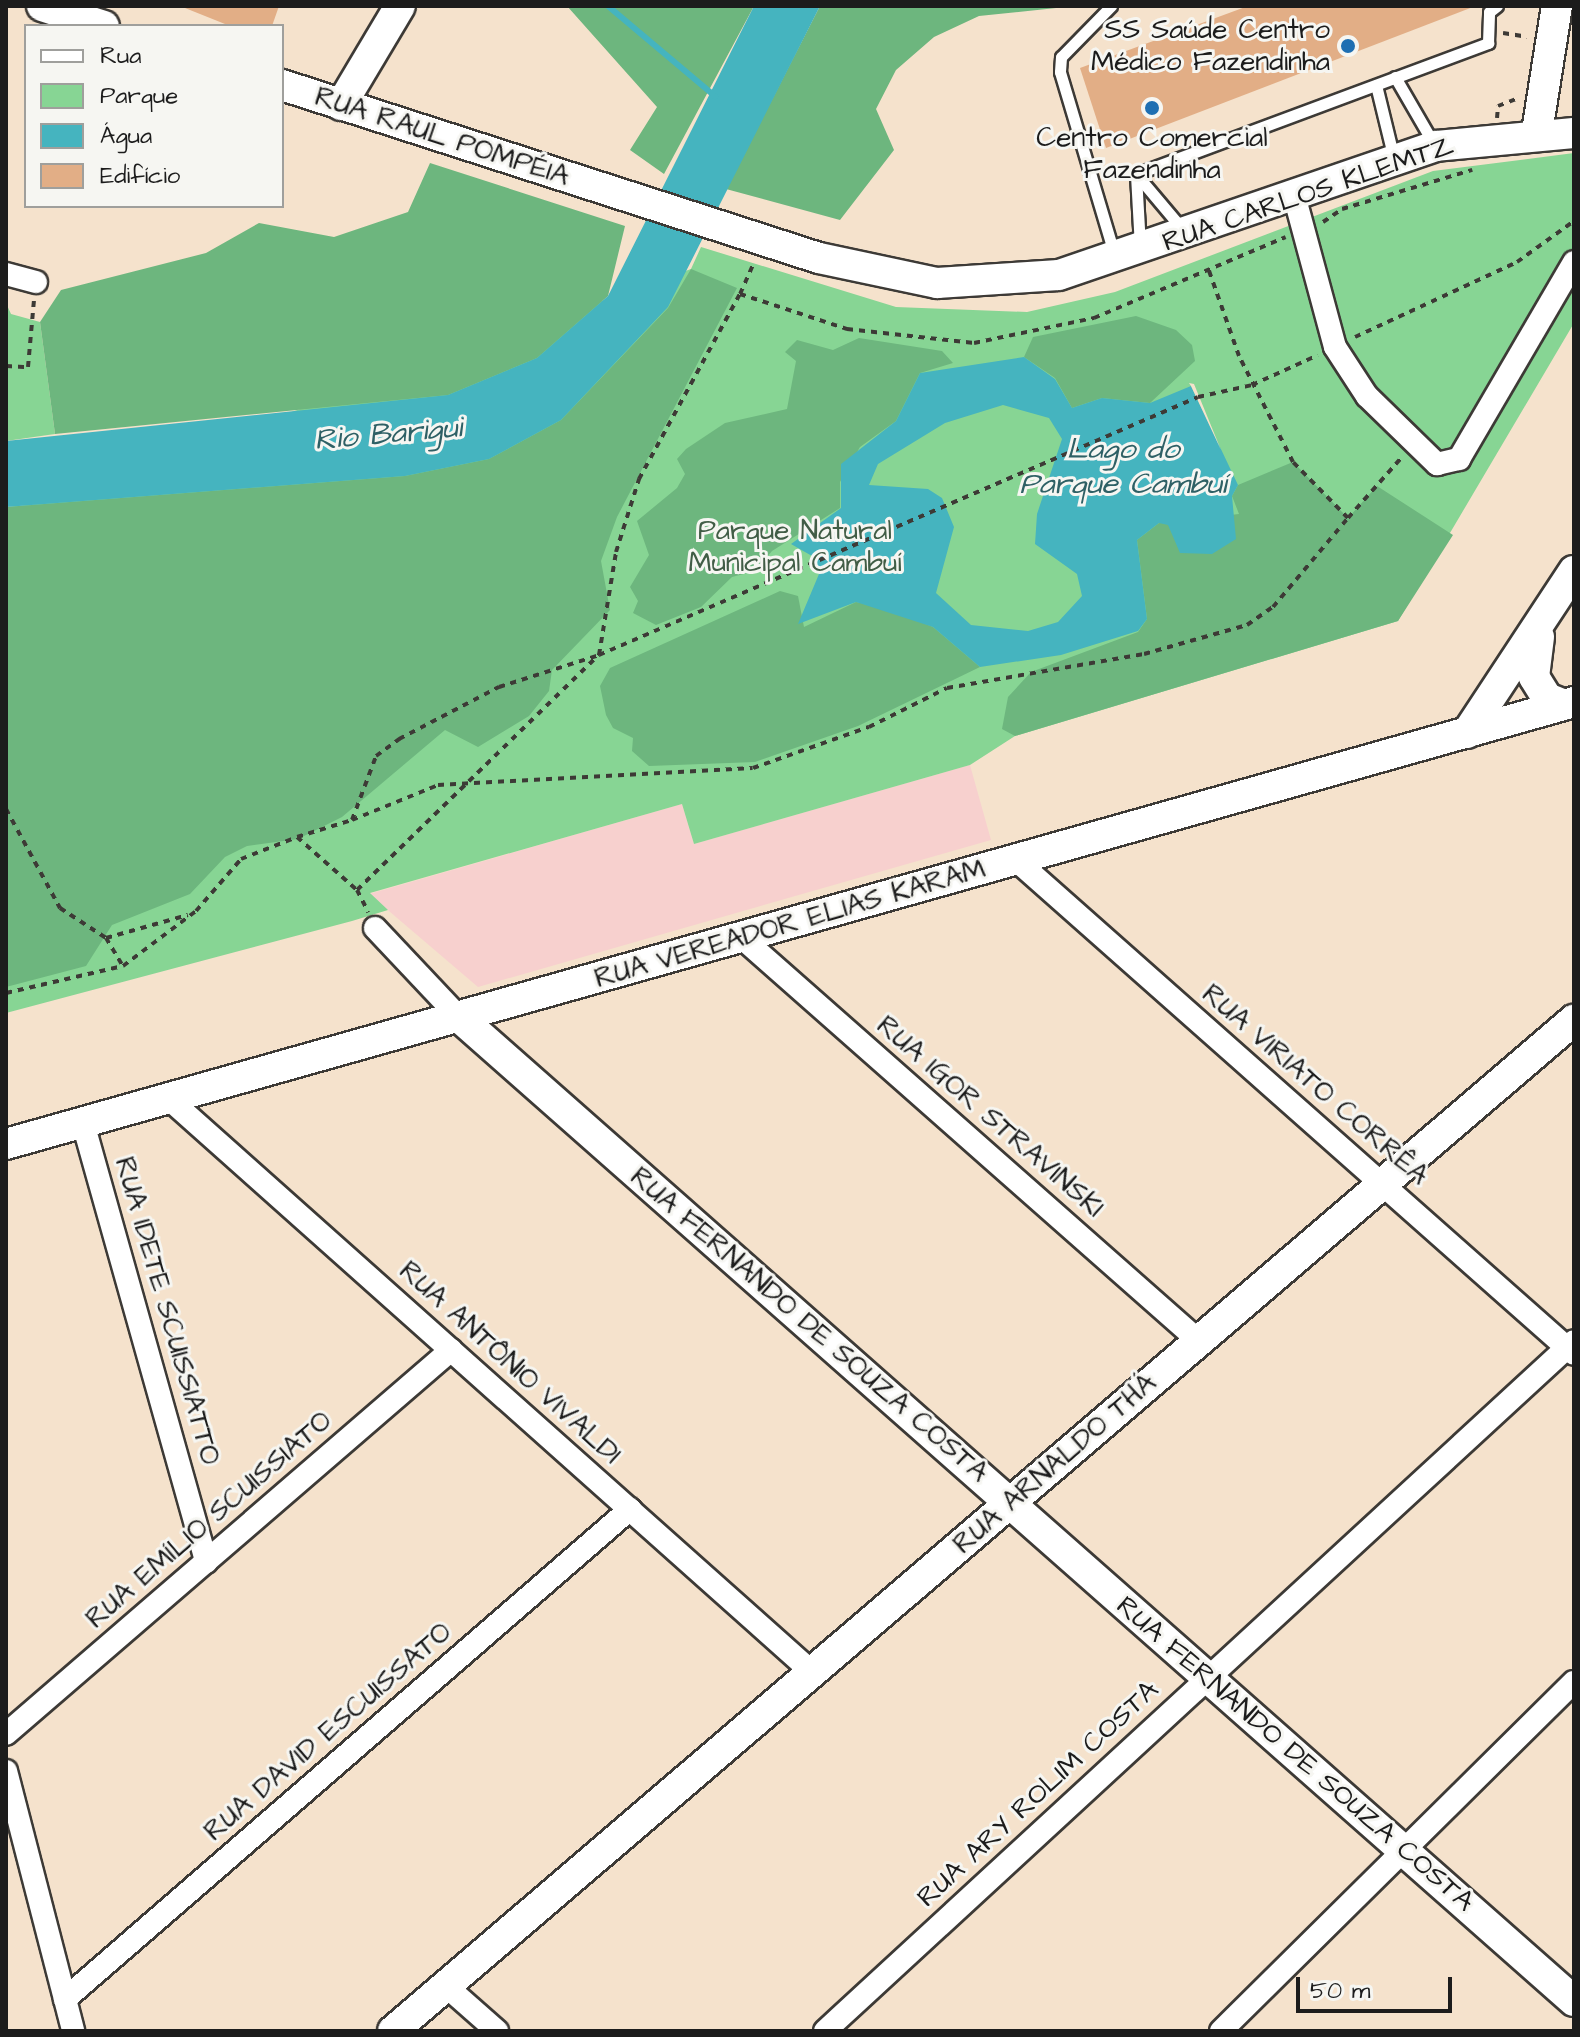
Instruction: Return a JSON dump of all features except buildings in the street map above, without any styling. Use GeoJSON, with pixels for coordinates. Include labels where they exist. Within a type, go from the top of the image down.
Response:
{"type":"FeatureCollection","features":[{"type":"Feature","properties":{"kind":"main road"},"geometry":{"type":"LineString","coordinates":[[42,6],[98,24]]}},
{"type":"Feature","properties":{"kind":"main road"},"geometry":{"type":"LineString","coordinates":[[341,105],[400,6]]}},
{"type":"Feature","properties":{"kind":"main road"},"geometry":{"type":"LineString","coordinates":[[1537,132],[1557,6]]}},
{"type":"Feature","properties":{"kind":"main road","name":"RUA RAUL POMPÉIA"},"geometry":{"type":"LineString","coordinates":[[284,86],[764,241]]}},
{"type":"Feature","properties":{"kind":"main road","name":"RUA CARLOS KLEMTZ"},"geometry":{"type":"LineString","coordinates":[[764,241],[937,283],[1022,281],[1128,256],[1436,146],[1497,135],[1574,133]]}},
{"type":"Feature","properties":{"kind":"main road"},"geometry":{"type":"LineString","coordinates":[[1467,733],[1542,628],[1574,571]]}},
{"type":"Feature","properties":{"kind":"main road"},"geometry":{"type":"LineString","coordinates":[[1542,628],[1534,677],[1547,698],[1569,704]]}},
{"type":"Feature","properties":{"kind":"main road","name":"RUA VEREADOR ELIAS KARAM"},"geometry":{"type":"LineString","coordinates":[[6,1144],[1569,704]]}},
{"type":"Feature","properties":{"kind":"main road","name":"RUA FERNANDO DE SOUZA COSTA"},"geometry":{"type":"LineString","coordinates":[[459,1017],[1574,2001]]}},
{"type":"Feature","properties":{"kind":"main road","name":"RUA ARNALDO THÁ"},"geometry":{"type":"LineString","coordinates":[[393,2031],[446,1986],[469,1953],[534,1907],[1574,1020]]}},
{"type":"Feature","properties":{"kind":"street"},"geometry":{"type":"LineString","coordinates":[[1294,195],[1300,231],[1335,347],[1412,444],[1437,464],[1459,459],[1574,262]]}},
{"type":"Feature","properties":{"kind":"street"},"geometry":{"type":"LineString","coordinates":[[6,274],[36,282]]}},
{"type":"Feature","properties":{"kind":"street","name":"RUA VIRIATO CORRÊA"},"geometry":{"type":"LineString","coordinates":[[1016,860],[1572,1348]]}},
{"type":"Feature","properties":{"kind":"street","name":"RUA FERNANDO DE SOUZA COSTA"},"geometry":{"type":"LineString","coordinates":[[375,928],[459,1017]]}},
{"type":"Feature","properties":{"kind":"street","name":"RUA IGOR STRAVINSKI"},"geometry":{"type":"LineString","coordinates":[[741,937],[1199,1341]]}},
{"type":"Feature","properties":{"kind":"street","name":"RUA ANTÔNIO VIVALDI"},"geometry":{"type":"LineString","coordinates":[[168,1098],[812,1672]]}},
{"type":"Feature","properties":{"kind":"street","name":"RUA IDETE SCUISSIATTO"},"geometry":{"type":"LineString","coordinates":[[83,1123],[206,1562]]}},
{"type":"Feature","properties":{"kind":"street","name":"RUA ARY ROLIM COSTA"},"geometry":{"type":"LineString","coordinates":[[825,2031],[1572,1348]]}},
{"type":"Feature","properties":{"kind":"street","name":"RUA EMÍLIO SCUISSIATO"},"geometry":{"type":"LineString","coordinates":[[6,1734],[451,1350]]}},
{"type":"Feature","properties":{"kind":"street","name":"RUA DAVID ESCUISSATO"},"geometry":{"type":"LineString","coordinates":[[65,1999],[630,1509]]}},
{"type":"Feature","properties":{"kind":"street"},"geometry":{"type":"LineString","coordinates":[[1221,2031],[1574,1682]]}},
{"type":"Feature","properties":{"kind":"street"},"geometry":{"type":"LineString","coordinates":[[6,1771],[74,2029]]}},
{"type":"Feature","properties":{"kind":"street"},"geometry":{"type":"LineString","coordinates":[[446,1986],[497,2031]]}},
{"type":"Feature","properties":{"kind":"lane"},"geometry":{"type":"LineString","coordinates":[[1111,6],[1061,57],[1060,72],[1128,256]]}},
{"type":"Feature","properties":{"kind":"lane"},"geometry":{"type":"LineString","coordinates":[[1136,174],[1488,43],[1497,6]]}},
{"type":"Feature","properties":{"kind":"lane"},"geometry":{"type":"LineString","coordinates":[[1395,77],[1436,146]]}},
{"type":"Feature","properties":{"kind":"lane"},"geometry":{"type":"LineString","coordinates":[[1376,85],[1394,159]]}},
{"type":"Feature","properties":{"kind":"lane"},"geometry":{"type":"LineString","coordinates":[[1128,256],[1136,174]]}},
{"type":"Feature","properties":{"kind":"lane"},"geometry":{"type":"LineString","coordinates":[[1136,174],[1187,235]]}},
{"type":"Feature","properties":{"kind":"path"},"geometry":{"type":"LineString","coordinates":[[1524,53],[1529,22]]}},
{"type":"Feature","properties":{"kind":"path"},"geometry":{"type":"LineString","coordinates":[[1489,31],[1527,37]]}},
{"type":"Feature","properties":{"kind":"path"},"geometry":{"type":"LineString","coordinates":[[1497,135],[1498,106],[1516,99],[1519,84]]}},
{"type":"Feature","properties":{"kind":"path"},"geometry":{"type":"LineString","coordinates":[[740,294],[847,329],[974,343],[1094,318],[1300,231],[1342,209],[1486,168]]}},
{"type":"Feature","properties":{"kind":"path"},"geometry":{"type":"LineString","coordinates":[[352,820],[376,756],[399,739],[499,687],[599,655],[805,573],[1198,397],[1252,385],[1517,262],[1574,221]]}},
{"type":"Feature","properties":{"kind":"path"},"geometry":{"type":"LineString","coordinates":[[357,890],[599,655],[616,552],[639,479],[740,294],[764,241]]}},
{"type":"Feature","properties":{"kind":"path"},"geometry":{"type":"LineString","coordinates":[[1208,268],[1252,385],[1293,462],[1348,518]]}},
{"type":"Feature","properties":{"kind":"path"},"geometry":{"type":"LineString","coordinates":[[6,366],[28,367],[36,282]]}},
{"type":"Feature","properties":{"kind":"path"},"geometry":{"type":"LineString","coordinates":[[6,993],[123,966],[196,911],[241,859],[352,820],[402,793],[465,784],[753,768],[869,727],[947,688],[1204,641],[1273,607],[1412,444]]}},
{"type":"Feature","properties":{"kind":"path"},"geometry":{"type":"LineString","coordinates":[[6,809],[60,908],[106,938],[123,966]]}},
{"type":"Feature","properties":{"kind":"path"},"geometry":{"type":"LineString","coordinates":[[297,837],[357,890],[375,928]]}},
{"type":"Feature","properties":{"kind":"path"},"geometry":{"type":"LineString","coordinates":[[106,938],[196,911]]}},
{"type":"Feature","properties":{"kind":"shaded area"},"geometry":{"type":"Polygon","coordinates":[[[970,765],[991,840],[478,987],[369,894],[682,804],[694,844],[970,765]]]}},
{"type":"Feature","properties":{"kind":"green space"},"geometry":{"type":"Polygon","coordinates":[[[567,6],[754,6],[664,174],[630,150],[657,107],[567,6]]]}},
{"type":"Feature","properties":{"kind":"green space"},"geometry":{"type":"Polygon","coordinates":[[[820,6],[1075,6],[979,16],[934,37],[896,70],[876,109],[894,150],[840,220],[726,189],[820,6]]]}},
{"type":"Feature","properties":{"kind":"green space","name":"Parque Natural Municipal Cambuí"},"geometry":{"type":"Polygon","coordinates":[[[1574,153],[1574,323],[1398,621],[1015,736],[970,765],[694,844],[682,804],[370,893],[388,910],[6,1013],[6,507],[35,504],[691,269],[701,247],[896,307],[1027,312],[1115,292],[1433,171],[1574,153]]]}},
{"type":"Feature","properties":{"kind":"green space"},"geometry":{"type":"Polygon","coordinates":[[[430,163],[625,226],[608,296],[537,358],[448,395],[55,434],[40,322],[61,290],[206,253],[259,223],[334,237],[408,212],[430,163]]]}},
{"type":"Feature","properties":{"kind":"green space"},"geometry":{"type":"Polygon","coordinates":[[[691,269],[737,288],[617,517],[601,561],[610,610],[552,670],[549,691],[529,716],[478,747],[445,730],[342,817],[298,839],[247,846],[225,857],[190,894],[112,925],[86,966],[6,987],[6,507],[405,476],[489,459],[561,420],[668,308],[691,269]]]}},
{"type":"Feature","properties":{"kind":"green space"},"geometry":{"type":"Polygon","coordinates":[[[6,303],[11,314],[40,322],[55,434],[6,441],[6,303]]]}},
{"type":"Feature","properties":{"kind":"green space"},"geometry":{"type":"Polygon","coordinates":[[[1136,316],[1176,330],[1192,345],[1195,361],[1150,403],[1102,398],[1072,408],[1055,378],[1024,357],[1033,337],[1136,316]]]}},
{"type":"Feature","properties":{"kind":"green space"},"geometry":{"type":"Polygon","coordinates":[[[859,338],[942,351],[953,363],[920,373],[896,421],[860,447],[840,482],[840,508],[772,551],[755,571],[732,577],[701,607],[656,625],[633,613],[638,601],[630,587],[649,555],[637,521],[677,488],[685,474],[677,459],[686,449],[725,423],[787,409],[796,361],[785,352],[797,340],[833,350],[859,338]]]}},
{"type":"Feature","properties":{"kind":"green space"},"geometry":{"type":"Polygon","coordinates":[[[1293,462],[1348,518],[1377,486],[1453,535],[1398,621],[1015,736],[1002,729],[1008,697],[1031,672],[1138,632],[1147,619],[1137,540],[1159,523],[1239,514],[1232,496],[1238,485],[1293,462]]]}},
{"type":"Feature","properties":{"kind":"green space"},"geometry":{"type":"Polygon","coordinates":[[[780,591],[798,596],[804,627],[856,602],[886,608],[933,627],[980,667],[858,726],[755,762],[649,766],[632,751],[633,738],[613,728],[606,715],[600,686],[610,668],[780,591]]]}},
{"type":"Feature","properties":{"kind":"water","name":"Rio Barigui"},"geometry":{"type":"Polygon","coordinates":[[[754,6],[820,6],[668,307],[561,420],[489,459],[405,476],[6,507],[6,441],[448,395],[537,358],[608,296],[754,6]]]}},
{"type":"Feature","properties":{"kind":"water","name":"Lago do Parque Cambuí"},"geometry":{"type":"Polygon","coordinates":[[[1024,357],[1055,379],[1072,408],[1102,398],[1150,403],[1191,386],[1238,485],[1232,496],[1236,539],[1212,554],[1180,553],[1168,525],[1159,523],[1137,540],[1147,619],[1138,631],[1061,655],[980,667],[933,627],[856,602],[798,624],[819,574],[812,556],[791,544],[841,508],[841,464],[896,421],[920,373],[1024,357]],[[1003,405],[945,423],[878,464],[869,485],[928,489],[942,498],[954,527],[936,593],[971,625],[1028,631],[1058,622],[1082,596],[1077,574],[1035,544],[1037,514],[1062,439],[1049,418],[1003,405]]]}},
{"type":"Feature","properties":{"kind":"pier"},"geometry":{"type":"Polygon","coordinates":[[[1189,383],[1194,384],[1221,450],[1191,386],[1189,383]]]}},
{"type":"Feature","properties":{"kind":"waterway"},"geometry":{"type":"LineString","coordinates":[[608,6],[715,96]]}},
{"type":"Feature","properties":{"kind":"place","name":"SS Saúde Centro Médico Fazendinha"},"geometry":{"type":"Point","coordinates":[1348,46]}},
{"type":"Feature","properties":{"kind":"place","name":"Centro Comercial Fazendinha"},"geometry":{"type":"Point","coordinates":[1152,108]}}]}
